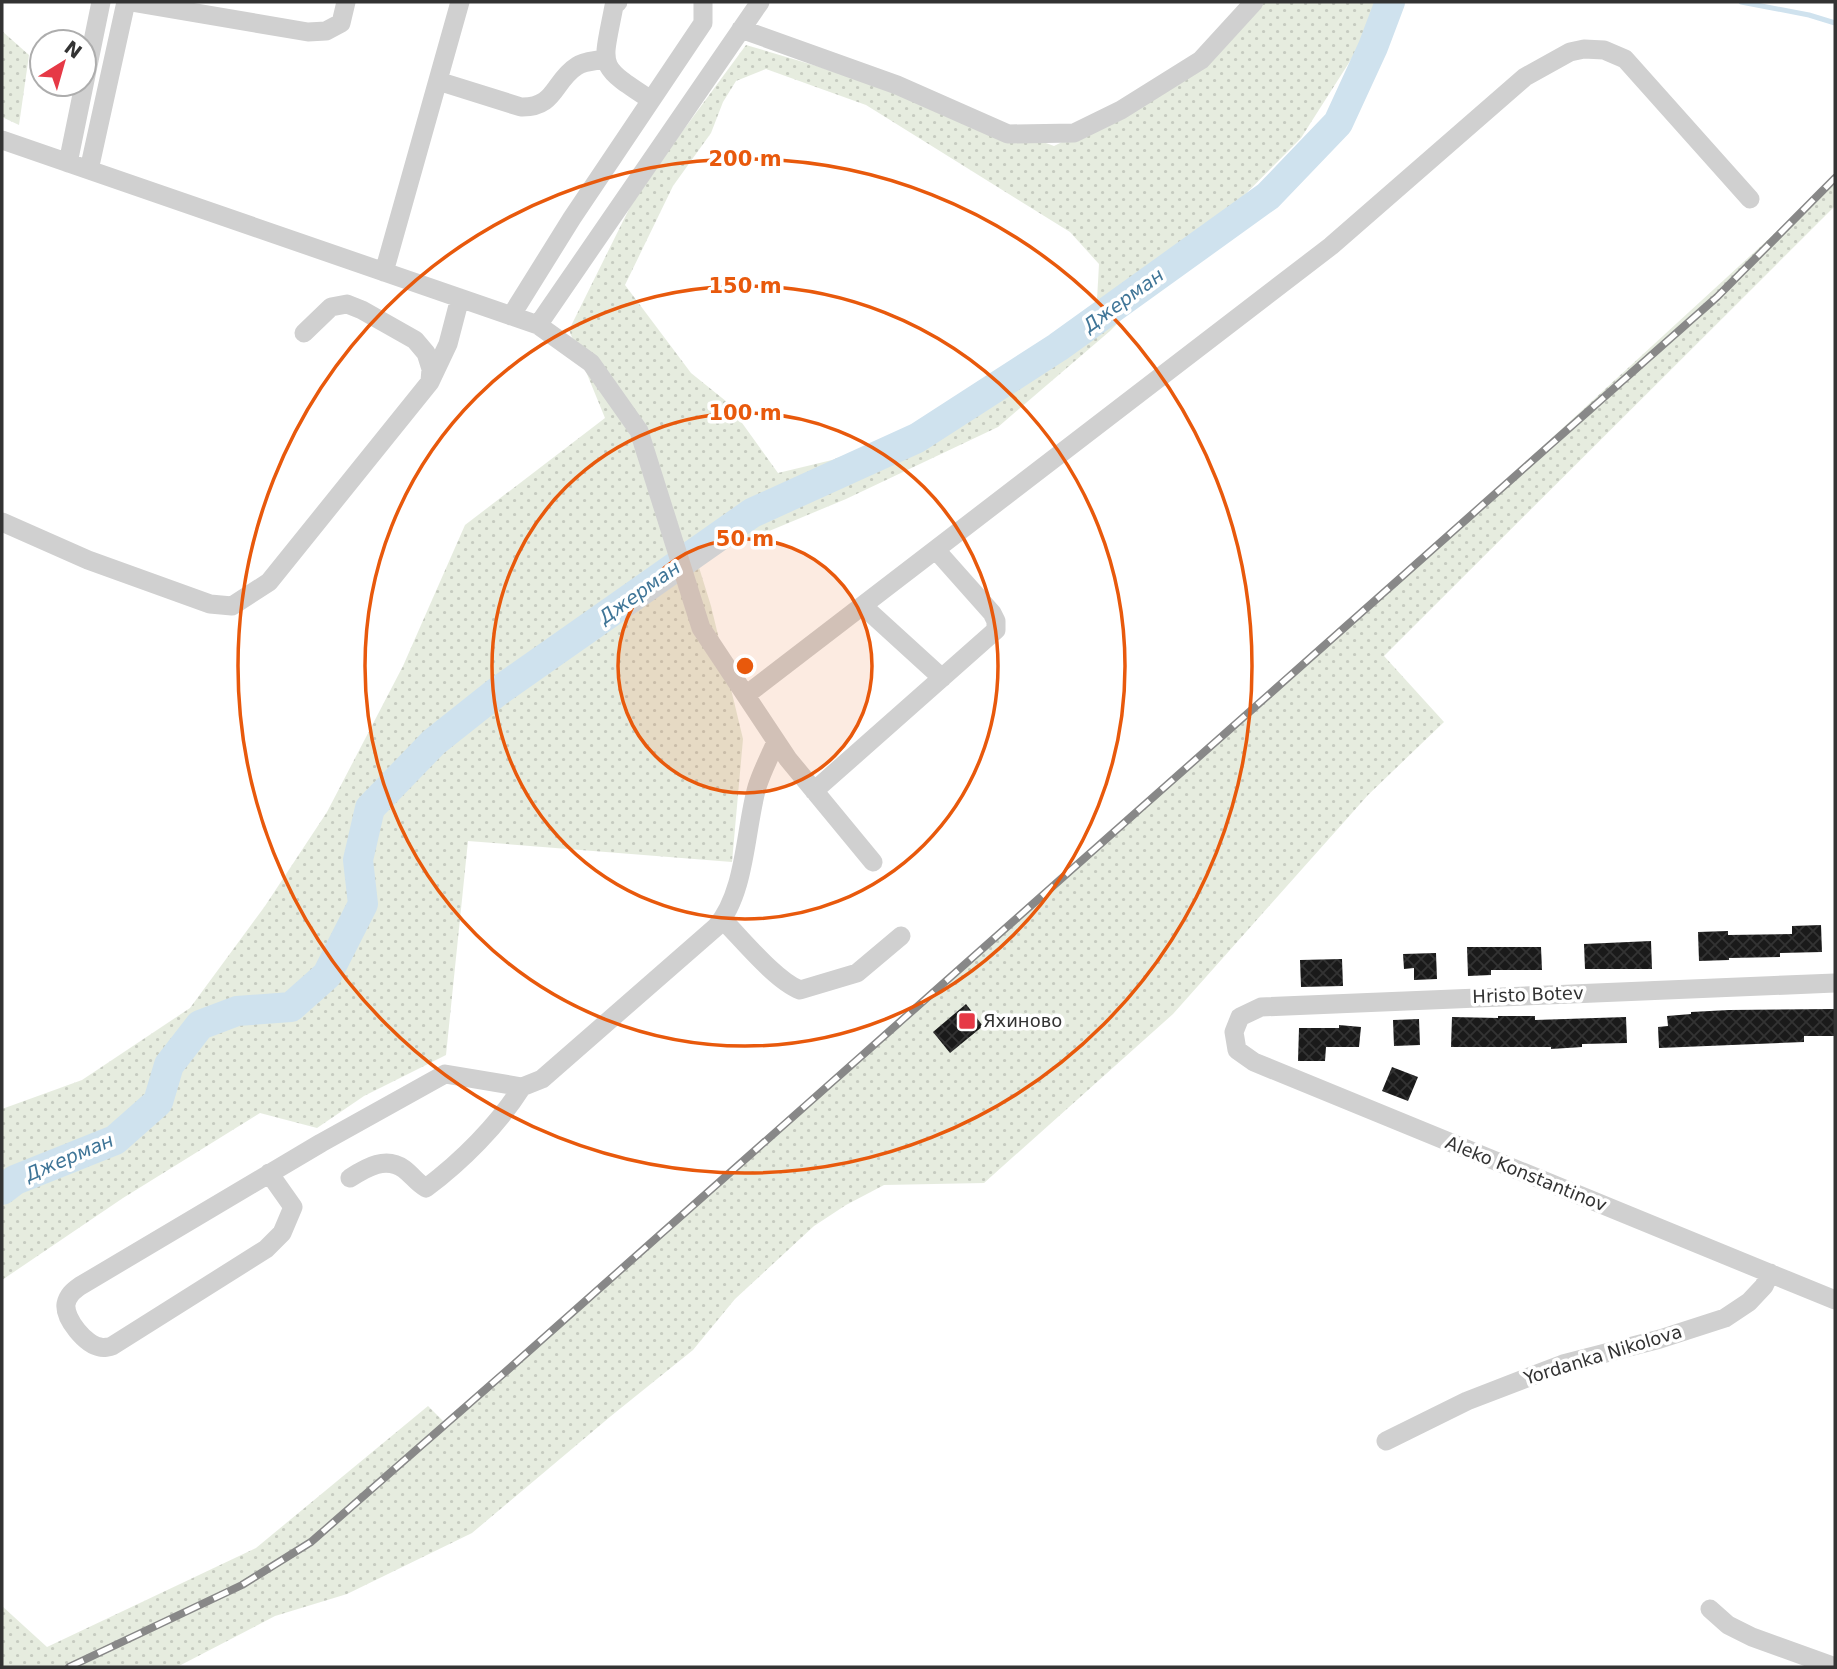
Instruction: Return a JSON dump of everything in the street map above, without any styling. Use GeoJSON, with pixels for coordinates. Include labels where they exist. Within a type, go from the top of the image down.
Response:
{"type":"FeatureCollection","features":[{"type":"Feature","properties":{"kind":"street"},"geometry":{"type":"LineString","coordinates":[[68,163],[101,2]]}},
{"type":"Feature","properties":{"kind":"street"},"geometry":{"type":"LineString","coordinates":[[89,170],[129,2],[308,32],[327,31],[341,23],[347,7],[346,2]]}},
{"type":"Feature","properties":{"kind":"street"},"geometry":{"type":"LineString","coordinates":[[384,272],[460,2]]}},
{"type":"Feature","properties":{"kind":"street"},"geometry":{"type":"LineString","coordinates":[[618,2],[614,6],[604,59],[610,72],[650,100]]}},
{"type":"Feature","properties":{"kind":"street"},"geometry":{"type":"LineString","coordinates":[[511,316],[572,218],[703,23],[703,2]]}},
{"type":"Feature","properties":{"kind":"street"},"geometry":{"type":"LineString","coordinates":[[538,326],[760,2]]}},
{"type":"Feature","properties":{"kind":"street"},"geometry":{"type":"LineString","coordinates":[[741,29],[897,85],[1009,134],[1074,132],[1121,110],[1201,60],[1254,2]]}},
{"type":"Feature","properties":{"kind":"street"},"geometry":{"type":"LineString","coordinates":[[746,695],[1331,246],[1525,77],[1570,52],[1584,49],[1604,50],[1625,59],[1750,199]]}},
{"type":"Feature","properties":{"kind":"street"},"geometry":{"type":"LineString","coordinates":[[438,81],[521,107],[535,107],[547,101],[566,75],[579,65],[604,59]]}},
{"type":"Feature","properties":{"kind":"street"},"geometry":{"type":"LineString","coordinates":[[2,140],[538,326],[591,363],[639,431],[701,628],[776,742],[873,862]]}},
{"type":"Feature","properties":{"kind":"street"},"geometry":{"type":"LineString","coordinates":[[2,522],[88,560],[210,604],[232,606],[269,582],[430,382],[448,344],[460,299]]}},
{"type":"Feature","properties":{"kind":"street"},"geometry":{"type":"LineString","coordinates":[[304,333],[331,307],[347,304],[415,340],[426,353],[431,369],[430,382]]}},
{"type":"Feature","properties":{"kind":"street"},"geometry":{"type":"LineString","coordinates":[[814,791],[996,630],[992,613],[936,550]]}},
{"type":"Feature","properties":{"kind":"street"},"geometry":{"type":"LineString","coordinates":[[863,606],[942,678]]}},
{"type":"Feature","properties":{"kind":"street"},"geometry":{"type":"LineString","coordinates":[[269,1173],[293,1207],[282,1233],[266,1249],[112,1346],[101,1348],[82,1336],[66,1312],[66,1302],[71,1293],[269,1173],[444,1074],[522,1087],[542,1079],[723,920],[734,892],[757,785],[776,742]]}},
{"type":"Feature","properties":{"kind":"street"},"geometry":{"type":"LineString","coordinates":[[723,920],[777,975],[790,986],[800,990],[857,973],[901,936]]}},
{"type":"Feature","properties":{"kind":"street","name":"Hristo Botev"},"geometry":{"type":"LineString","coordinates":[[1234,1032],[1240,1017],[1261,1007],[1835,983]]}},
{"type":"Feature","properties":{"kind":"street","name":"Aleko Konstantinov"},"geometry":{"type":"LineString","coordinates":[[1234,1032],[1237,1050],[1255,1062],[1835,1300]]}},
{"type":"Feature","properties":{"kind":"street"},"geometry":{"type":"LineString","coordinates":[[350,1178],[365,1168],[393,1163],[426,1188],[508,1109],[522,1087]]}},
{"type":"Feature","properties":{"kind":"street","name":"Yordanka Nikolova"},"geometry":{"type":"LineString","coordinates":[[1386,1441],[1467,1401],[1563,1364],[1660,1339],[1725,1318],[1749,1303],[1764,1286],[1770,1273]]}},
{"type":"Feature","properties":{"kind":"street"},"geometry":{"type":"LineString","coordinates":[[1710,1609],[1728,1625],[1752,1637],[1835,1667]]}},
{"type":"Feature","properties":{"kind":"shaded area"},"geometry":{"type":"Polygon","coordinates":[[[1246,2],[1383,2],[1366,36],[1301,138],[1110,331],[998,427],[846,499],[697,561],[711,606],[743,739],[732,862],[468,841],[446,1055],[364,1096],[317,1128],[260,1113],[123,1198],[2,1280],[2,1109],[82,1080],[190,1008],[265,906],[327,812],[403,666],[465,525],[605,418],[569,330],[637,193],[746,45],[924,98],[1054,146],[1166,91],[1246,2]],[[766,69],[736,81],[723,102],[711,133],[673,186],[625,285],[691,373],[727,402],[778,473],[832,460],[926,424],[1096,318],[1099,264],[1070,232],[866,105],[766,69]]]}},
{"type":"Feature","properties":{"kind":"shaded area"},"geometry":{"type":"Polygon","coordinates":[[[2,31],[28,54],[28,62],[19,125],[2,117],[2,31]]]}},
{"type":"Feature","properties":{"kind":"shaded area"},"geometry":{"type":"Polygon","coordinates":[[[1835,178],[1835,206],[1384,656],[1444,722],[1368,795],[1173,1014],[984,1183],[884,1185],[814,1226],[735,1299],[693,1350],[472,1533],[347,1594],[275,1616],[177,1667],[2,1667],[2,1606],[47,1647],[256,1548],[428,1406],[446,1424],[1433,547],[1835,178]]]}},
{"type":"Feature","properties":{"kind":"building"},"geometry":{"type":"Polygon","coordinates":[[[1821,925],[1822,952],[1699,961],[1698,932],[1728,931],[1728,935],[1792,934],[1792,926],[1821,925]]]}},
{"type":"Feature","properties":{"kind":"building"},"geometry":{"type":"Polygon","coordinates":[[[1651,941],[1652,969],[1585,969],[1584,944],[1651,941]]]}},
{"type":"Feature","properties":{"kind":"building"},"geometry":{"type":"Polygon","coordinates":[[[1467,947],[1541,947],[1542,970],[1491,970],[1491,975],[1468,976],[1467,947]]]}},
{"type":"Feature","properties":{"kind":"building"},"geometry":{"type":"Polygon","coordinates":[[[1436,953],[1437,979],[1414,980],[1414,968],[1404,969],[1403,954],[1436,953]]]}},
{"type":"Feature","properties":{"kind":"building"},"geometry":{"type":"Polygon","coordinates":[[[1342,959],[1343,986],[1301,987],[1300,960],[1342,959]]]}},
{"type":"Feature","properties":{"kind":"building"},"geometry":{"type":"Polygon","coordinates":[[[966,1004],[983,1026],[950,1053],[933,1032],[966,1004]]]}},
{"type":"Feature","properties":{"kind":"building"},"geometry":{"type":"Polygon","coordinates":[[[1835,1009],[1835,1036],[1804,1036],[1804,1042],[1659,1048],[1658,1027],[1668,1026],[1667,1016],[1729,1010],[1835,1009]]]}},
{"type":"Feature","properties":{"kind":"building"},"geometry":{"type":"Polygon","coordinates":[[[1535,1016],[1535,1020],[1626,1017],[1627,1043],[1582,1044],[1582,1047],[1551,1049],[1451,1047],[1452,1017],[1535,1016]]]}},
{"type":"Feature","properties":{"kind":"building"},"geometry":{"type":"Polygon","coordinates":[[[1419,1019],[1420,1045],[1394,1046],[1393,1020],[1419,1019]]]}},
{"type":"Feature","properties":{"kind":"building"},"geometry":{"type":"Polygon","coordinates":[[[1339,1025],[1361,1027],[1359,1047],[1326,1047],[1325,1061],[1298,1061],[1299,1028],[1339,1028],[1339,1025]]]}},
{"type":"Feature","properties":{"kind":"building"},"geometry":{"type":"Polygon","coordinates":[[[1392,1067],[1418,1077],[1408,1101],[1382,1091],[1392,1067]]]}},
{"type":"Feature","properties":{"kind":"waterway","name":"Джерман"},"geometry":{"type":"LineString","coordinates":[[2,1190],[15,1180],[115,1140],[158,1102],[169,1065],[200,1025],[237,1011],[291,1007],[327,975],[363,904],[358,860],[370,808],[434,742],[497,692],[752,513],[917,438],[1058,347],[1268,196],[1338,123],[1373,47],[1390,2]]}},
{"type":"Feature","properties":{"kind":"waterway"},"geometry":{"type":"LineString","coordinates":[[1741,2],[1809,15],[1835,23]]}},
{"type":"Feature","properties":{"kind":"railway"},"geometry":{"type":"LineString","coordinates":[[69,1667],[242,1585],[311,1542],[1717,297],[1835,178]]}},
{"type":"Feature","properties":{"kind":"place","name":"Яхиново"},"geometry":{"type":"Point","coordinates":[967,1021]}}]}
